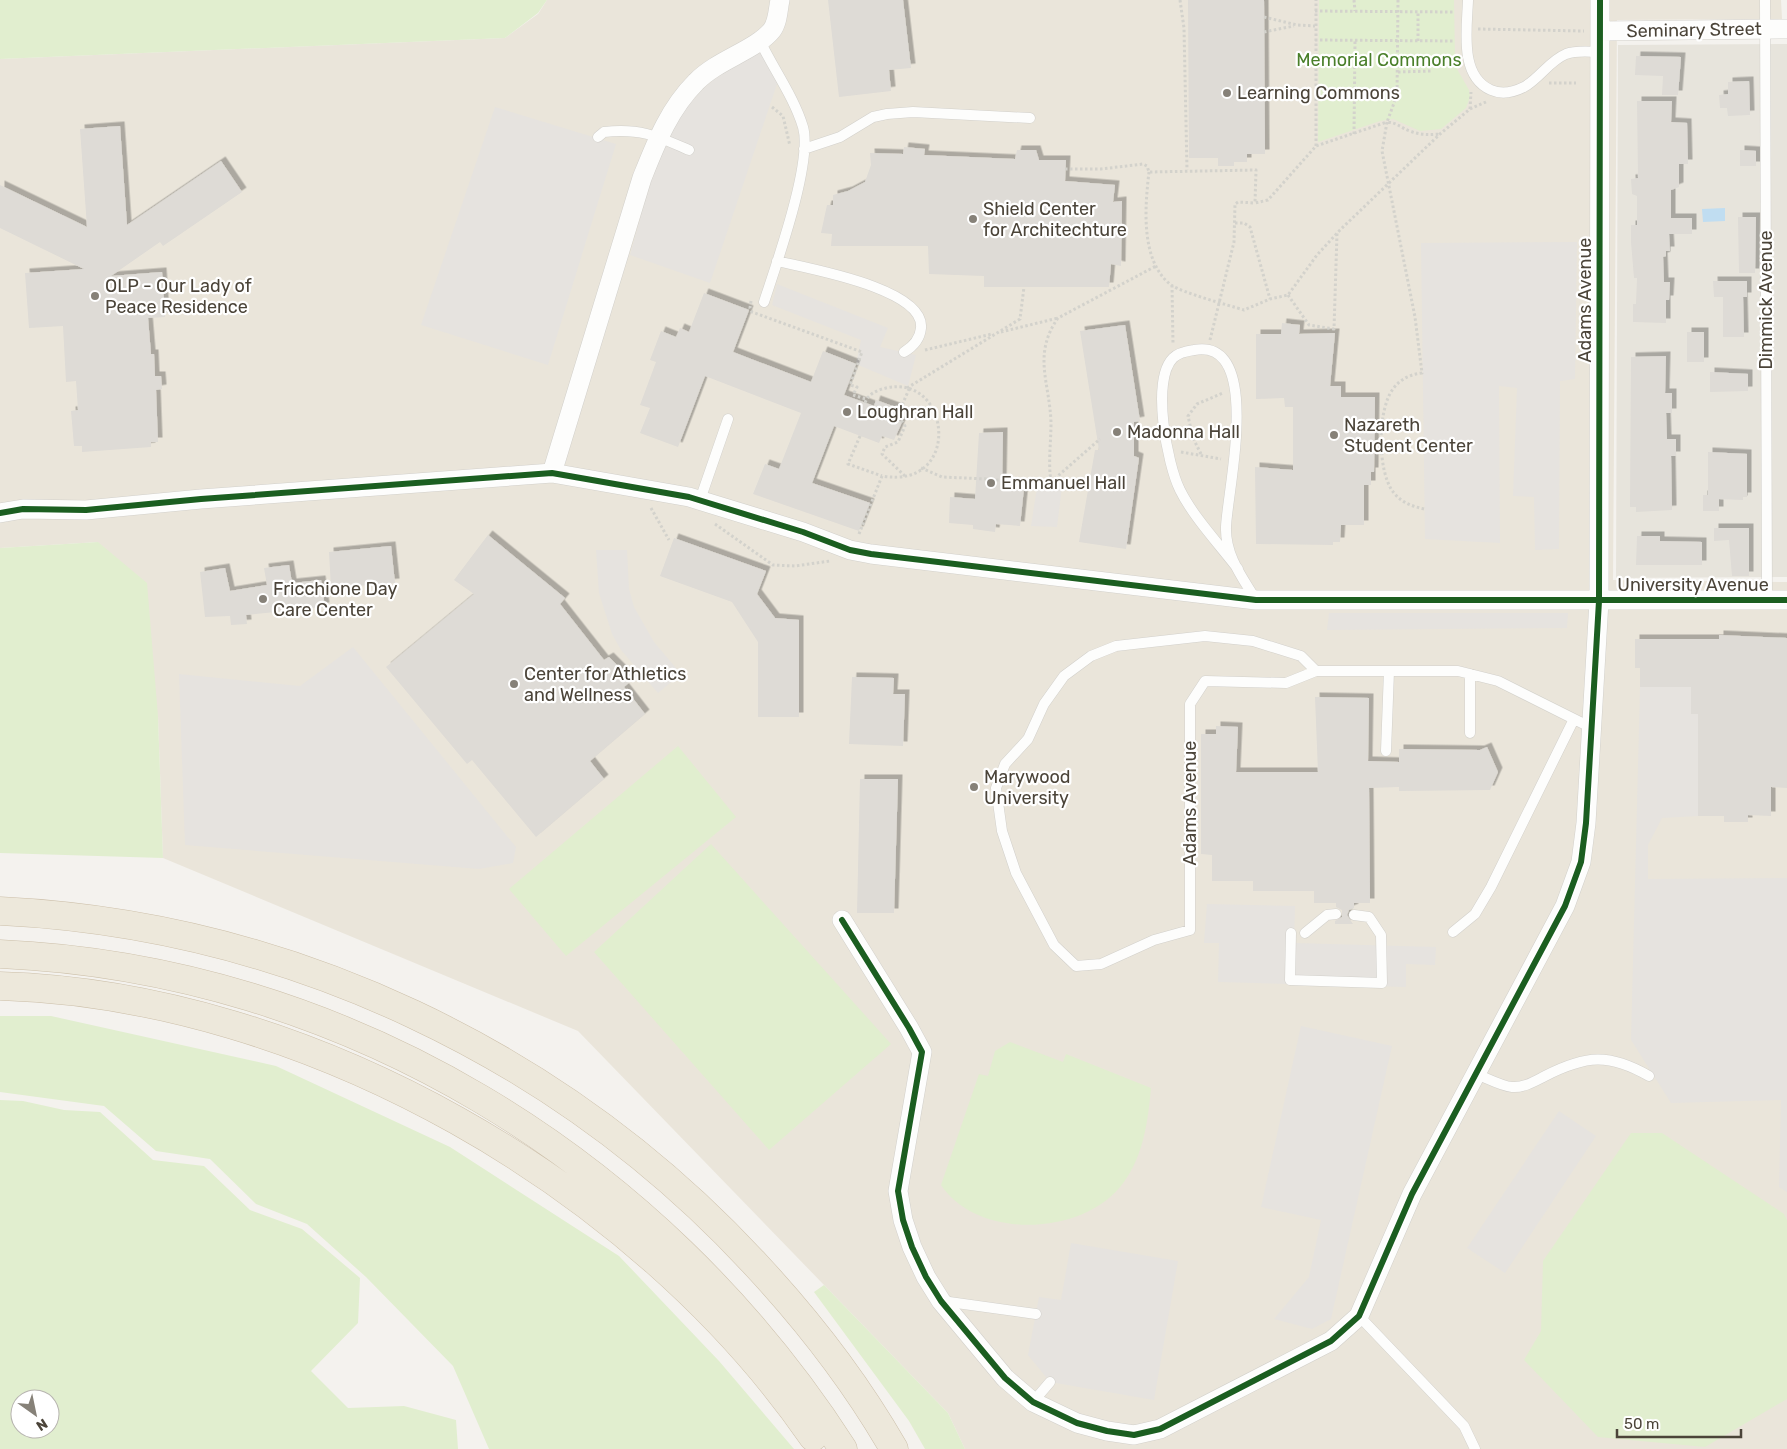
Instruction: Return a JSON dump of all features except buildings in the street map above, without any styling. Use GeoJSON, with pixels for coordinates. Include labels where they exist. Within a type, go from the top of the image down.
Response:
{"type":"FeatureCollection","features":[{"type":"Feature","properties":{"kind":"highway"},"geometry":{"type":"LineString","coordinates":[[0,911],[74,917],[134,926],[198,938],[261,955],[376,996],[431,1021],[545,1086],[647,1161],[693,1201],[738,1245],[821,1340],[856,1388],[894,1449]]}},
{"type":"Feature","properties":{"kind":"highway"},"geometry":{"type":"LineString","coordinates":[[0,954],[68,960],[127,969],[188,981],[248,997],[359,1037],[412,1060],[467,1090],[522,1123],[570,1156],[619,1194],[664,1233],[707,1275],[748,1320],[786,1366],[843,1449]]}},
{"type":"Feature","properties":{"kind":"highway"},"geometry":{"type":"LineString","coordinates":[[0,986],[65,991],[121,1000],[239,1027],[347,1066],[452,1117],[552,1180],[602,1217],[690,1292],[732,1334],[769,1378],[822,1449]]}},
{"type":"Feature","properties":{"kind":"street"},"geometry":{"type":"LineString","coordinates":[[552,473],[642,178],[659,137],[676,105],[697,80],[726,59],[760,42],[773,28],[780,0]]}},
{"type":"Feature","properties":{"kind":"street","name":"Adams Avenue"},"geometry":{"type":"LineString","coordinates":[[1359,1316],[1412,1194],[1565,906],[1581,862],[1592,728],[1599,601],[1600,0]]}},
{"type":"Feature","properties":{"kind":"street","name":"Seminary Street"},"geometry":{"type":"LineString","coordinates":[[1600,31],[1787,29]]}},
{"type":"Feature","properties":{"kind":"street","name":"University Avenue"},"geometry":{"type":"LineString","coordinates":[[0,512],[23,509],[86,510],[201,499],[552,473],[700,500],[803,532],[850,550],[1256,600],[1787,600]]}},
{"type":"Feature","properties":{"kind":"street"},"geometry":{"type":"LineString","coordinates":[[842,920],[922,1052],[898,1191],[903,1220],[912,1247],[940,1301],[1005,1378],[1034,1402],[1077,1423],[1107,1431],[1134,1435],[1160,1428],[1331,1341],[1359,1316]]}},
{"type":"Feature","properties":{"kind":"lane"},"geometry":{"type":"LineString","coordinates":[[1468,0],[1469,63],[1472,72],[1483,85],[1498,92],[1515,91],[1568,54],[1600,52]]}},
{"type":"Feature","properties":{"kind":"lane","name":"Dimmick Avenue"},"geometry":{"type":"LineString","coordinates":[[1765,0],[1767,600]]}},
{"type":"Feature","properties":{"kind":"lane"},"geometry":{"type":"LineString","coordinates":[[760,42],[796,109],[804,129],[804,149],[796,198],[764,302]]}},
{"type":"Feature","properties":{"kind":"lane"},"geometry":{"type":"LineString","coordinates":[[804,149],[840,137],[873,117],[886,114],[913,112],[1030,118]]}},
{"type":"Feature","properties":{"kind":"lane"},"geometry":{"type":"LineString","coordinates":[[598,137],[604,132],[636,130],[659,137],[689,150]]}},
{"type":"Feature","properties":{"kind":"lane"},"geometry":{"type":"LineString","coordinates":[[777,261],[870,284],[903,301],[916,314],[921,325],[919,336],[912,347],[904,352]]}},
{"type":"Feature","properties":{"kind":"lane"},"geometry":{"type":"LineString","coordinates":[[1238,569],[1180,490],[1172,469],[1165,433],[1162,383],[1167,366],[1174,357],[1184,352],[1208,349],[1226,360],[1234,379],[1235,464],[1226,528],[1229,553],[1256,600]]}},
{"type":"Feature","properties":{"kind":"lane"},"geometry":{"type":"LineString","coordinates":[[700,500],[728,419]]}},
{"type":"Feature","properties":{"kind":"lane","name":"Adams Avenue"},"geometry":{"type":"LineString","coordinates":[[1205,636],[1252,641],[1301,656],[1316,671],[1286,683],[1205,681],[1190,704],[1190,930],[1154,940],[1121,953],[1101,964],[1076,966],[1054,946],[1016,873],[1002,831],[996,788],[1005,764],[1028,739],[1044,704],[1064,676],[1091,656],[1116,646],[1205,636]]}},
{"type":"Feature","properties":{"kind":"lane"},"geometry":{"type":"LineString","coordinates":[[1316,671],[1458,670],[1498,681],[1592,728]]}},
{"type":"Feature","properties":{"kind":"lane"},"geometry":{"type":"LineString","coordinates":[[1386,751],[1389,671]]}},
{"type":"Feature","properties":{"kind":"lane"},"geometry":{"type":"LineString","coordinates":[[1470,674],[1470,733]]}},
{"type":"Feature","properties":{"kind":"lane"},"geometry":{"type":"LineString","coordinates":[[1453,932],[1475,914],[1491,888],[1574,719]]}},
{"type":"Feature","properties":{"kind":"lane"},"geometry":{"type":"LineString","coordinates":[[1305,933],[1327,915],[1336,914]]}},
{"type":"Feature","properties":{"kind":"lane"},"geometry":{"type":"LineString","coordinates":[[1291,933],[1290,980],[1382,983],[1381,936],[1369,917],[1354,915]]}},
{"type":"Feature","properties":{"kind":"lane"},"geometry":{"type":"LineString","coordinates":[[1476,1074],[1512,1087],[1527,1085],[1565,1066],[1603,1058],[1627,1064],[1649,1076]]}},
{"type":"Feature","properties":{"kind":"lane"},"geometry":{"type":"LineString","coordinates":[[940,1301],[1036,1314]]}},
{"type":"Feature","properties":{"kind":"lane"},"geometry":{"type":"LineString","coordinates":[[1359,1316],[1464,1426],[1474,1449]]}},
{"type":"Feature","properties":{"kind":"lane"},"geometry":{"type":"LineString","coordinates":[[1034,1402],[1050,1382]]}},
{"type":"Feature","properties":{"kind":"path"},"geometry":{"type":"LineString","coordinates":[[1180,0],[1184,28],[1187,170]]}},
{"type":"Feature","properties":{"kind":"path"},"geometry":{"type":"LineString","coordinates":[[1316,0],[1316,146]]}},
{"type":"Feature","properties":{"kind":"path"},"geometry":{"type":"LineString","coordinates":[[1354,0],[1355,11]]}},
{"type":"Feature","properties":{"kind":"path"},"geometry":{"type":"LineString","coordinates":[[1398,0],[1397,95],[1387,122],[1382,151],[1415,317],[1422,373],[1411,374],[1402,380],[1388,397],[1382,434],[1382,455],[1385,475],[1390,489],[1405,504],[1424,510]]}},
{"type":"Feature","properties":{"kind":"path"},"geometry":{"type":"LineString","coordinates":[[1315,11],[1458,12]]}},
{"type":"Feature","properties":{"kind":"path"},"geometry":{"type":"LineString","coordinates":[[1418,12],[1418,41]]}},
{"type":"Feature","properties":{"kind":"path"},"geometry":{"type":"LineString","coordinates":[[1264,18],[1297,25],[1315,26]]}},
{"type":"Feature","properties":{"kind":"path"},"geometry":{"type":"LineString","coordinates":[[1264,32],[1297,25]]}},
{"type":"Feature","properties":{"kind":"path"},"geometry":{"type":"LineString","coordinates":[[1467,29],[1600,31]]}},
{"type":"Feature","properties":{"kind":"path"},"geometry":{"type":"LineString","coordinates":[[1315,40],[1458,41]]}},
{"type":"Feature","properties":{"kind":"path"},"geometry":{"type":"LineString","coordinates":[[1354,134],[1355,41]]}},
{"type":"Feature","properties":{"kind":"path"},"geometry":{"type":"LineString","coordinates":[[1398,72],[1431,71]]}},
{"type":"Feature","properties":{"kind":"path"},"geometry":{"type":"LineString","coordinates":[[1543,86],[1549,83],[1576,83]]}},
{"type":"Feature","properties":{"kind":"path"},"geometry":{"type":"LineString","coordinates":[[1065,168],[1101,169],[1143,164],[1146,166],[1149,172],[1148,241],[1156,266],[1172,285],[1244,310],[1270,299],[1288,295],[1317,255],[1337,232],[1440,134],[1470,109],[1490,100]]}},
{"type":"Feature","properties":{"kind":"path"},"geometry":{"type":"LineString","coordinates":[[1208,349],[1234,242],[1235,204],[1238,202],[1255,203],[1268,200],[1316,146],[1387,122],[1396,122],[1408,131],[1425,135],[1440,134]]}},
{"type":"Feature","properties":{"kind":"path"},"geometry":{"type":"LineString","coordinates":[[1149,172],[1256,170],[1255,203]]}},
{"type":"Feature","properties":{"kind":"path"},"geometry":{"type":"LineString","coordinates":[[1235,223],[1244,223],[1250,227],[1270,299]]}},
{"type":"Feature","properties":{"kind":"path"},"geometry":{"type":"LineString","coordinates":[[1288,295],[1309,325],[1334,329],[1337,232]]}},
{"type":"Feature","properties":{"kind":"path"},"geometry":{"type":"LineString","coordinates":[[922,351],[1058,318],[1156,266]]}},
{"type":"Feature","properties":{"kind":"path"},"geometry":{"type":"LineString","coordinates":[[865,403],[871,394],[885,388],[908,388],[1020,319],[1024,287]]}},
{"type":"Feature","properties":{"kind":"path"},"geometry":{"type":"LineString","coordinates":[[1051,482],[1049,470],[1051,422],[1042,357],[1048,332],[1058,318]]}},
{"type":"Feature","properties":{"kind":"path"},"geometry":{"type":"LineString","coordinates":[[860,436],[848,464],[882,476],[905,476],[928,464],[939,445],[939,424],[935,412],[928,402],[908,388]]}},
{"type":"Feature","properties":{"kind":"path"},"geometry":{"type":"LineString","coordinates":[[905,476],[882,454],[885,447],[898,442],[905,426],[898,415],[908,388]]}},
{"type":"Feature","properties":{"kind":"path"},"geometry":{"type":"LineString","coordinates":[[1201,454],[1189,424],[1188,416],[1190,411],[1211,397],[1222,393],[1235,393]]}},
{"type":"Feature","properties":{"kind":"path"},"geometry":{"type":"LineString","coordinates":[[996,480],[1051,482],[1100,439]]}},
{"type":"Feature","properties":{"kind":"path"},"geometry":{"type":"LineString","coordinates":[[1178,452],[1224,459]]}},
{"type":"Feature","properties":{"kind":"path"},"geometry":{"type":"LineString","coordinates":[[921,468],[942,476],[987,479]]}},
{"type":"Feature","properties":{"kind":"path"},"geometry":{"type":"LineString","coordinates":[[710,521],[773,565],[795,566],[849,558],[851,537],[857,538],[882,476]]}},
{"type":"Feature","properties":{"kind":"path"},"geometry":{"type":"LineString","coordinates":[[641,490],[669,540]]}},
{"type":"Feature","properties":{"kind":"shaded area","name":"Marywood University"},"geometry":{"type":"Polygon","coordinates":[[[547,0],[1781,0],[1782,19],[1617,20],[1613,580],[1787,582],[1787,1449],[965,1449],[948,1413],[578,1031],[163,858],[158,716],[98,542],[0,548],[0,59],[505,38],[538,14],[547,0]]]}},
{"type":"Feature","properties":{"kind":"shaded area"},"geometry":{"type":"Polygon","coordinates":[[[1787,44],[1787,577],[1616,578],[1618,45],[1787,44]]]}},
{"type":"Feature","properties":{"kind":"shaded area"},"geometry":{"type":"Polygon","coordinates":[[[764,49],[779,78],[710,283],[630,255],[651,180],[666,140],[683,111],[704,88],[729,67],[764,49]]]}},
{"type":"Feature","properties":{"kind":"shaded area"},"geometry":{"type":"Polygon","coordinates":[[[495,107],[616,144],[548,365],[421,325],[495,107]]]}},
{"type":"Feature","properties":{"kind":"shaded area"},"geometry":{"type":"Polygon","coordinates":[[[1577,242],[1575,379],[1560,381],[1559,549],[1535,550],[1534,497],[1513,496],[1517,388],[1499,386],[1500,543],[1425,539],[1421,243],[1577,242]]]}},
{"type":"Feature","properties":{"kind":"shaded area"},"geometry":{"type":"Polygon","coordinates":[[[777,284],[888,328],[880,347],[916,355],[908,386],[856,364],[861,340],[772,305],[777,284]]]}},
{"type":"Feature","properties":{"kind":"shaded area"},"geometry":{"type":"Polygon","coordinates":[[[1038,481],[1051,482],[1062,487],[1057,527],[1031,526],[1038,481]]]}},
{"type":"Feature","properties":{"kind":"shaded area"},"geometry":{"type":"Polygon","coordinates":[[[596,550],[627,550],[629,589],[634,607],[654,642],[681,674],[658,693],[621,650],[612,634],[599,593],[596,550]]]}},
{"type":"Feature","properties":{"kind":"shaded area"},"geometry":{"type":"Polygon","coordinates":[[[1329,613],[1568,613],[1567,628],[1327,630],[1329,613]]]}},
{"type":"Feature","properties":{"kind":"shaded area"},"geometry":{"type":"Polygon","coordinates":[[[353,647],[516,847],[513,863],[479,869],[185,845],[179,674],[300,686],[353,647]]]}},
{"type":"Feature","properties":{"kind":"shaded area"},"geometry":{"type":"Polygon","coordinates":[[[1640,687],[1691,687],[1691,714],[1698,714],[1698,816],[1662,818],[1648,845],[1648,879],[1787,878],[1787,1192],[1779,1187],[1781,1100],[1671,1103],[1631,1040],[1640,687]]]}},
{"type":"Feature","properties":{"kind":"shaded area"},"geometry":{"type":"Polygon","coordinates":[[[1207,904],[1295,906],[1294,943],[1436,947],[1435,965],[1406,964],[1406,987],[1218,982],[1219,943],[1204,943],[1207,904]]]}},
{"type":"Feature","properties":{"kind":"shaded area"},"geometry":{"type":"Polygon","coordinates":[[[1301,1026],[1392,1046],[1331,1319],[1312,1329],[1274,1319],[1309,1277],[1321,1220],[1261,1207],[1301,1026]]]}},
{"type":"Feature","properties":{"kind":"shaded area"},"geometry":{"type":"Polygon","coordinates":[[[1559,1111],[1596,1136],[1505,1273],[1467,1248],[1559,1111]]]}},
{"type":"Feature","properties":{"kind":"shaded area"},"geometry":{"type":"Polygon","coordinates":[[[1071,1243],[1178,1261],[1154,1400],[1050,1382],[1028,1355],[1039,1297],[1061,1300],[1071,1243]]]}},
{"type":"Feature","properties":{"kind":"green space"},"geometry":{"type":"Polygon","coordinates":[[[0,0],[547,0],[538,13],[505,38],[0,59],[0,0]]]}},
{"type":"Feature","properties":{"kind":"green space","name":"Memorial Commons"},"geometry":{"type":"Polygon","coordinates":[[[1319,0],[1454,0],[1455,58],[1457,69],[1469,90],[1470,97],[1466,108],[1441,129],[1420,131],[1393,119],[1380,121],[1318,142],[1319,0]]]}},
{"type":"Feature","properties":{"kind":"green space"},"geometry":{"type":"Polygon","coordinates":[[[98,542],[147,583],[158,716],[163,858],[0,853],[0,548],[98,542]]]}},
{"type":"Feature","properties":{"kind":"green space"},"geometry":{"type":"Polygon","coordinates":[[[678,746],[736,817],[566,956],[509,889],[678,746]]]}},
{"type":"Feature","properties":{"kind":"green space"},"geometry":{"type":"Polygon","coordinates":[[[711,844],[891,1044],[769,1150],[594,952],[711,844]]]}},
{"type":"Feature","properties":{"kind":"green space"},"geometry":{"type":"Polygon","coordinates":[[[0,1016],[51,1016],[276,1066],[450,1147],[619,1256],[719,1361],[794,1449],[489,1449],[453,1366],[366,1277],[307,1224],[256,1204],[210,1159],[156,1151],[104,1106],[0,1092],[0,1016]]]}},
{"type":"Feature","properties":{"kind":"green space"},"geometry":{"type":"Polygon","coordinates":[[[1010,1042],[1063,1062],[1066,1054],[1151,1088],[1144,1136],[1131,1171],[1124,1182],[1107,1200],[1085,1213],[1059,1221],[1032,1225],[1005,1223],[980,1216],[958,1203],[941,1185],[979,1074],[988,1076],[995,1051],[1010,1042]]]}},
{"type":"Feature","properties":{"kind":"green space"},"geometry":{"type":"Polygon","coordinates":[[[0,1100],[23,1101],[64,1110],[100,1112],[153,1160],[204,1166],[250,1210],[302,1229],[360,1278],[358,1323],[311,1371],[348,1408],[404,1406],[456,1420],[458,1449],[0,1449],[0,1100]]]}},
{"type":"Feature","properties":{"kind":"green space"},"geometry":{"type":"Polygon","coordinates":[[[1631,1133],[1662,1133],[1784,1214],[1787,1220],[1787,1399],[1705,1447],[1598,1437],[1524,1360],[1541,1331],[1543,1261],[1631,1133]]]}},
{"type":"Feature","properties":{"kind":"green space"},"geometry":{"type":"Polygon","coordinates":[[[824,1285],[948,1413],[965,1449],[925,1449],[909,1421],[814,1292],[824,1285]]]}},
{"type":"Feature","properties":{"kind":"water"},"geometry":{"type":"Polygon","coordinates":[[[1725,208],[1725,221],[1703,222],[1702,209],[1725,208]]]}},
{"type":"Feature","properties":{"kind":"cycle path"},"geometry":{"type":"LineString","coordinates":[[842,920],[922,1052],[898,1191],[903,1220],[912,1247],[926,1277],[941,1301],[1005,1378],[1033,1402],[1077,1423],[1107,1431],[1134,1435],[1160,1429],[1331,1341],[1359,1316],[1412,1194],[1565,906],[1581,862],[1586,823],[1599,601],[1600,0]]}},
{"type":"Feature","properties":{"kind":"cycle path"},"geometry":{"type":"LineString","coordinates":[[0,513],[23,509],[86,510],[201,499],[552,473],[689,497],[803,532],[850,550],[871,554],[1256,600],[1787,600]]}},
{"type":"Feature","properties":{"kind":"place","name":"Learning Commons"},"geometry":{"type":"Point","coordinates":[1227,93]}},
{"type":"Feature","properties":{"kind":"place","name":"Shield Center for Architechture"},"geometry":{"type":"Point","coordinates":[973,219]}},
{"type":"Feature","properties":{"kind":"place","name":"OLP - Our Lady of Peace Residence"},"geometry":{"type":"Point","coordinates":[95,296]}},
{"type":"Feature","properties":{"kind":"place","name":"Loughran Hall"},"geometry":{"type":"Point","coordinates":[847,412]}},
{"type":"Feature","properties":{"kind":"place","name":"Madonna Hall"},"geometry":{"type":"Point","coordinates":[1117,432]}},
{"type":"Feature","properties":{"kind":"place","name":"Nazareth Student Center"},"geometry":{"type":"Point","coordinates":[1334,435]}},
{"type":"Feature","properties":{"kind":"place","name":"Emmanuel Hall"},"geometry":{"type":"Point","coordinates":[991,483]}},
{"type":"Feature","properties":{"kind":"place","name":"Fricchione Day Care Center"},"geometry":{"type":"Point","coordinates":[263,599]}},
{"type":"Feature","properties":{"kind":"place","name":"Center for Athletics and Wellness"},"geometry":{"type":"Point","coordinates":[514,684]}},
{"type":"Feature","properties":{"kind":"place","name":"Marywood University"},"geometry":{"type":"Point","coordinates":[974,787]}}]}
